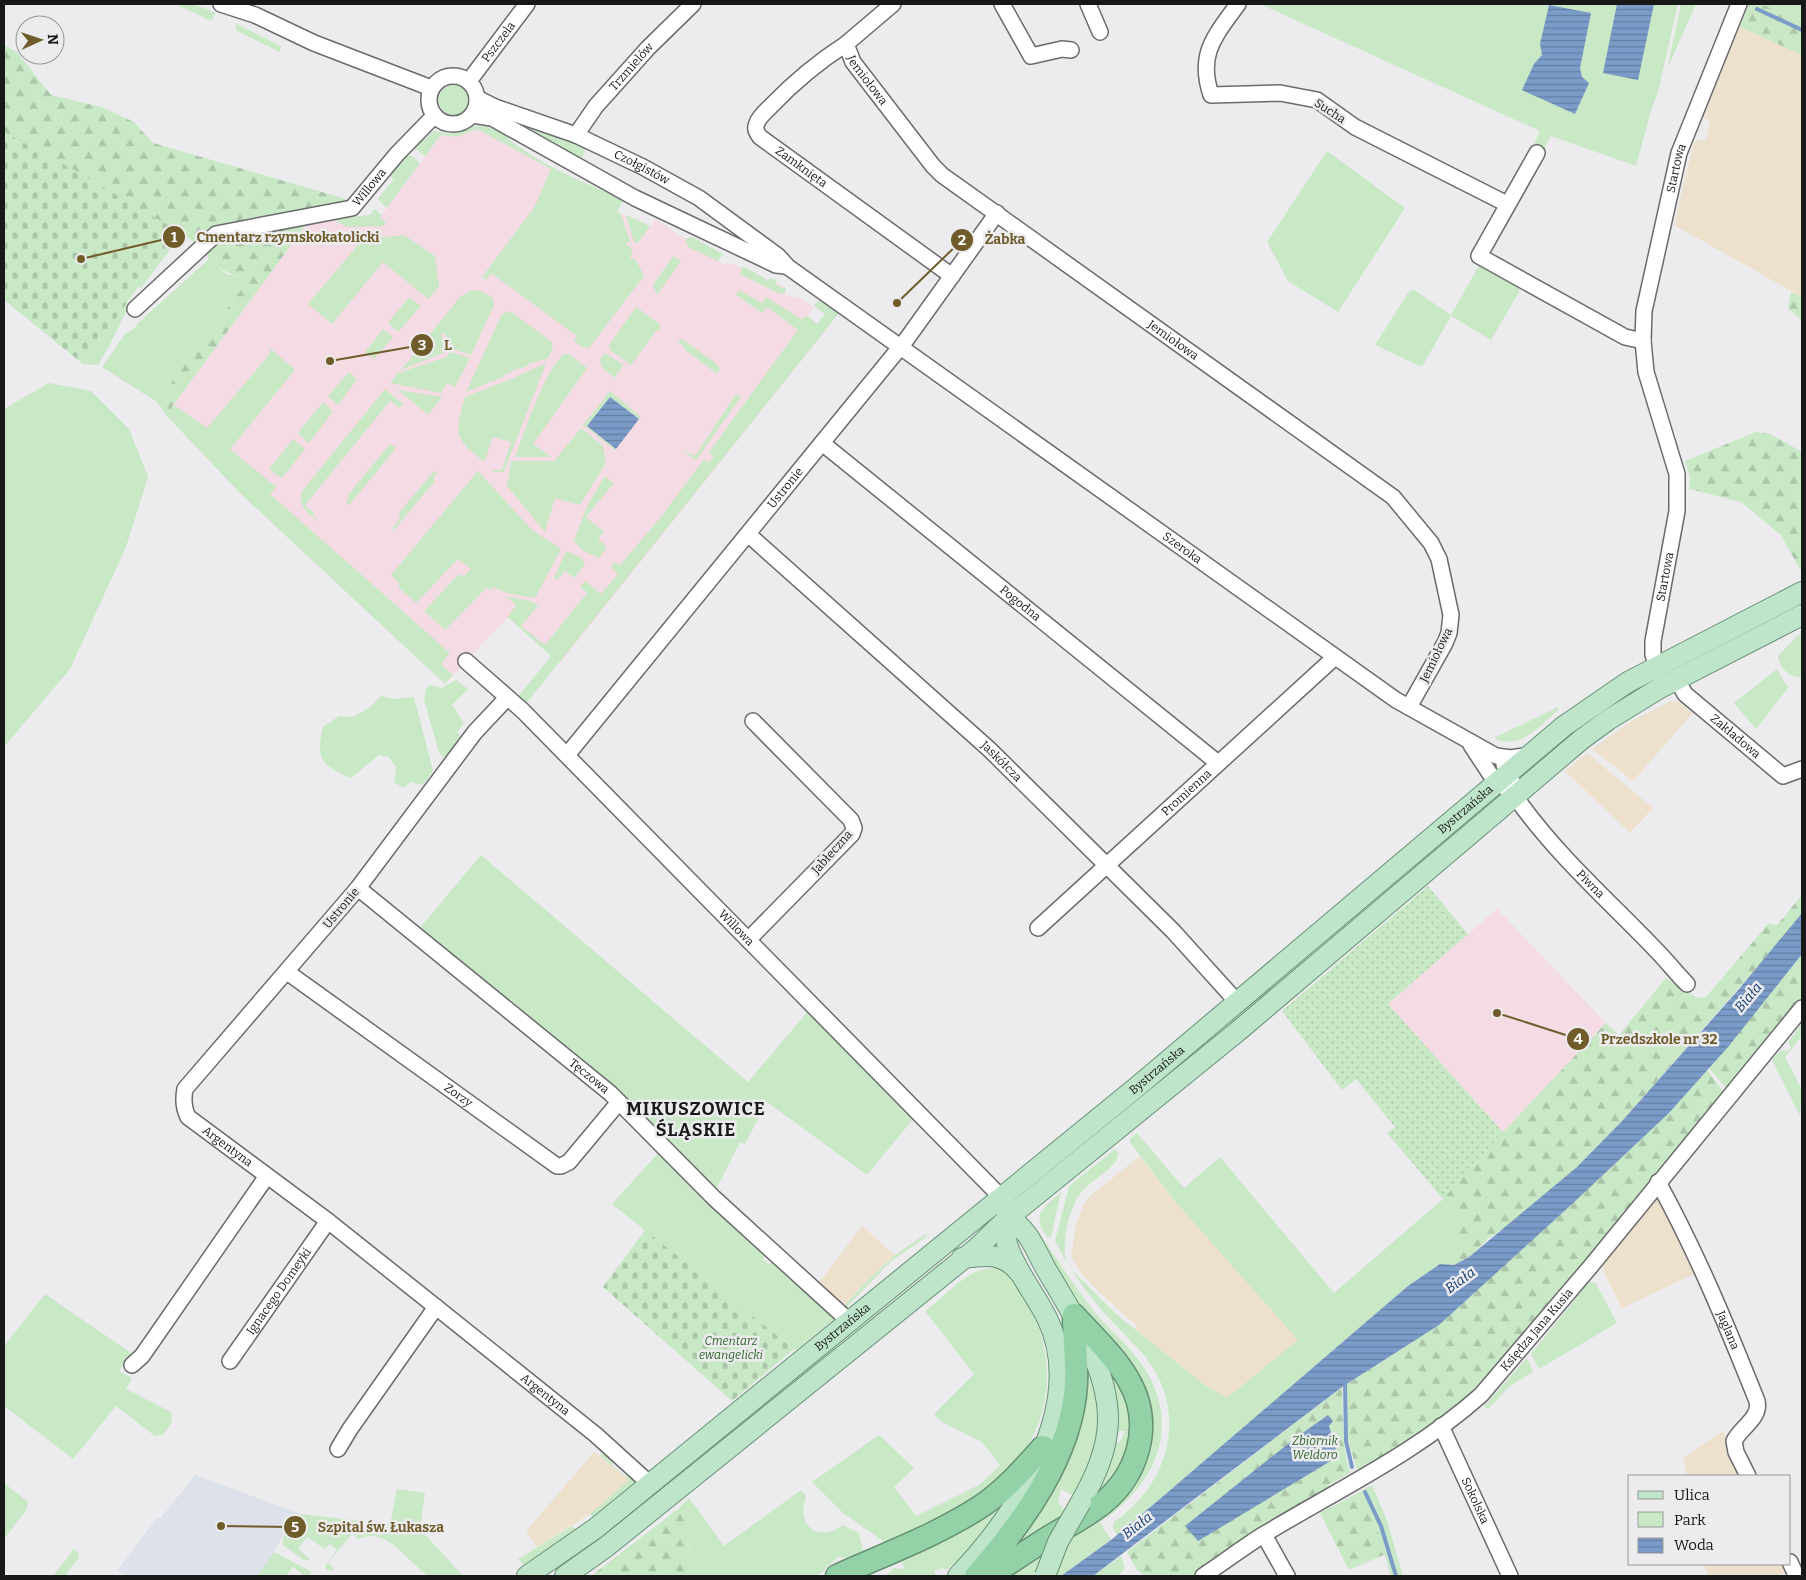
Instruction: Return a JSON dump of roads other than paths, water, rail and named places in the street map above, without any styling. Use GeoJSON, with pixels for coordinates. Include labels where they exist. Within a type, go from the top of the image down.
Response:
{"type":"FeatureCollection","features":[{"type":"Feature","properties":{"kind":"highway"},"geometry":{"type":"LineString","coordinates":[[976,1576],[1004,1542],[1032,1502],[1058,1455],[1066,1433],[1076,1385],[1074,1315]]}},
{"type":"Feature","properties":{"kind":"highway"},"geometry":{"type":"LineString","coordinates":[[989,1576],[1096,1508],[1122,1484],[1137,1457],[1142,1428],[1136,1394],[1116,1361],[1074,1315]]}},
{"type":"Feature","properties":{"kind":"highway"},"geometry":{"type":"LineString","coordinates":[[837,1576],[938,1530],[982,1506],[1011,1483],[1044,1447]]}},
{"type":"Feature","properties":{"kind":"main road","name":"Bystrzańska"},"geometry":{"type":"LineString","coordinates":[[527,1576],[596,1528],[1002,1198],[1238,1003],[1503,777],[1602,698],[1657,666],[1802,592]]}},
{"type":"Feature","properties":{"kind":"main road","name":"Bystrzańska"},"geometry":{"type":"LineString","coordinates":[[565,1576],[613,1542],[970,1253],[1009,1218],[1231,1037],[1559,757],[1608,720],[1677,680],[1802,615]]}},
{"type":"Feature","properties":{"kind":"main road"},"geometry":{"type":"LineString","coordinates":[[1310,941],[1321,960]]}},
{"type":"Feature","properties":{"kind":"main road"},"geometry":{"type":"LineString","coordinates":[[958,1576],[987,1542],[1013,1506],[1044,1447],[1056,1412],[1060,1370],[1054,1336],[1007,1244],[1009,1218],[1002,1198]]}},
{"type":"Feature","properties":{"kind":"main road"},"geometry":{"type":"LineString","coordinates":[[1009,1218],[1031,1240],[1085,1336],[1106,1401],[1108,1420],[1104,1448],[1098,1467],[1058,1542],[1045,1576]]}},
{"type":"Feature","properties":{"kind":"main road"},"geometry":{"type":"LineString","coordinates":[[970,1253],[996,1255],[1005,1259],[1012,1263],[1027,1283]]}},
{"type":"Feature","properties":{"kind":"street"},"geometry":{"type":"LineString","coordinates":[[221,4],[255,15],[314,43],[431,88]]}},
{"type":"Feature","properties":{"kind":"street","name":"Pszczela"},"geometry":{"type":"LineString","coordinates":[[469,81],[480,63],[527,4]]}},
{"type":"Feature","properties":{"kind":"street","name":"Trzmielów"},"geometry":{"type":"LineString","coordinates":[[576,135],[596,106],[693,4]]}},
{"type":"Feature","properties":{"kind":"street","name":"Jemiołowa"},"geometry":{"type":"LineString","coordinates":[[893,4],[846,44],[853,62],[933,166],[1364,475],[1393,497],[1406,511],[1439,559],[1451,615],[1449,633],[1445,643],[1409,707]]}},
{"type":"Feature","properties":{"kind":"street"},"geometry":{"type":"LineString","coordinates":[[1002,4],[1030,56],[1062,49],[1071,50]]}},
{"type":"Feature","properties":{"kind":"street"},"geometry":{"type":"LineString","coordinates":[[1088,4],[1100,32]]}},
{"type":"Feature","properties":{"kind":"street","name":"Sucha"},"geometry":{"type":"LineString","coordinates":[[1238,4],[1208,48],[1207,82],[1211,95],[1280,93],[1317,100],[1355,127],[1501,201]]}},
{"type":"Feature","properties":{"kind":"street","name":"Startowa"},"geometry":{"type":"LineString","coordinates":[[1657,666],[1653,654],[1653,641],[1677,512],[1679,491],[1677,474],[1648,382],[1643,341],[1648,290],[1679,153],[1739,4]]}},
{"type":"Feature","properties":{"kind":"street","name":"Zamknięta"},"geometry":{"type":"LineString","coordinates":[[846,44],[822,59],[781,95],[759,119],[756,132],[760,137],[952,276]]}},
{"type":"Feature","properties":{"kind":"street"},"geometry":{"type":"LineString","coordinates":[[454,75],[469,81],[476,90],[477,98],[472,115],[464,121],[452,124],[434,116],[428,102],[431,88],[439,79],[454,75]]}},
{"type":"Feature","properties":{"kind":"street","name":"Czołgistów"},"geometry":{"type":"LineString","coordinates":[[477,98],[495,107],[576,135],[699,198],[778,256],[788,267],[900,347]]}},
{"type":"Feature","properties":{"kind":"street","name":"Czołgistów"},"geometry":{"type":"LineString","coordinates":[[472,115],[492,118],[670,215],[776,265],[788,267]]}},
{"type":"Feature","properties":{"kind":"street","name":"Willowa"},"geometry":{"type":"LineString","coordinates":[[134,309],[216,234],[352,208],[397,154],[434,116]]}},
{"type":"Feature","properties":{"kind":"street"},"geometry":{"type":"LineString","coordinates":[[1537,153],[1479,256],[1625,337],[1643,341]]}},
{"type":"Feature","properties":{"kind":"street","name":"Ustronie"},"geometry":{"type":"LineString","coordinates":[[567,755],[688,606],[749,535],[900,347],[996,213]]}},
{"type":"Feature","properties":{"kind":"street","name":"Szeroka"},"geometry":{"type":"LineString","coordinates":[[900,347],[1335,657],[1409,707],[1468,742],[1496,756],[1511,758],[1530,755]]}},
{"type":"Feature","properties":{"kind":"street","name":"Pogodna"},"geometry":{"type":"LineString","coordinates":[[822,443],[1218,763]]}},
{"type":"Feature","properties":{"kind":"street","name":"Jaskółcza"},"geometry":{"type":"LineString","coordinates":[[749,535],[989,749],[1173,931],[1238,1003]]}},
{"type":"Feature","properties":{"kind":"street","name":"Promienna"},"geometry":{"type":"LineString","coordinates":[[1038,928],[1335,657]]}},
{"type":"Feature","properties":{"kind":"street","name":"Willowa"},"geometry":{"type":"LineString","coordinates":[[466,661],[523,711],[567,755],[1002,1198]]}},
{"type":"Feature","properties":{"kind":"street","name":"Zakładowa"},"geometry":{"type":"LineString","coordinates":[[1677,680],[1685,694],[1784,776],[1802,769]]}},
{"type":"Feature","properties":{"kind":"street","name":"Ustronie"},"geometry":{"type":"LineString","coordinates":[[188,1117],[183,1099],[185,1088],[358,888],[475,732],[507,698]]}},
{"type":"Feature","properties":{"kind":"street","name":"Jabłeczna"},"geometry":{"type":"LineString","coordinates":[[748,940],[852,834],[854,828],[851,820],[753,721]]}},
{"type":"Feature","properties":{"kind":"street","name":"Szeroka"},"geometry":{"type":"LineString","coordinates":[[1468,742],[1503,777]]}},
{"type":"Feature","properties":{"kind":"street","name":"Szeroka"},"geometry":{"type":"LineString","coordinates":[[1496,756],[1503,777]]}},
{"type":"Feature","properties":{"kind":"street","name":"Piwna"},"geometry":{"type":"LineString","coordinates":[[1503,777],[1516,794],[1521,805],[1592,887],[1687,984]]}},
{"type":"Feature","properties":{"kind":"street","name":"Tęczowa"},"geometry":{"type":"LineString","coordinates":[[358,888],[510,1009],[619,1102],[714,1198],[849,1322]]}},
{"type":"Feature","properties":{"kind":"street","name":"Zorzy"},"geometry":{"type":"LineString","coordinates":[[286,972],[557,1166],[569,1162],[619,1102]]}},
{"type":"Feature","properties":{"kind":"street","name":"Księdza Jana Kusia"},"geometry":{"type":"LineString","coordinates":[[1203,1576],[1264,1535],[1371,1473],[1441,1426],[1482,1395],[1802,1008]]}},
{"type":"Feature","properties":{"kind":"street","name":"Argentyna"},"geometry":{"type":"LineString","coordinates":[[188,1117],[328,1221],[596,1435],[650,1484]]}},
{"type":"Feature","properties":{"kind":"street"},"geometry":{"type":"LineString","coordinates":[[132,1365],[142,1356],[267,1176]]}},
{"type":"Feature","properties":{"kind":"street","name":"Jaglana"},"geometry":{"type":"LineString","coordinates":[[1658,1182],[1691,1241],[1758,1406],[1755,1416],[1734,1440],[1736,1452],[1748,1475]]}},
{"type":"Feature","properties":{"kind":"street","name":"Ignacego Domeyki"},"geometry":{"type":"LineString","coordinates":[[230,1361],[328,1221]]}},
{"type":"Feature","properties":{"kind":"street"},"geometry":{"type":"LineString","coordinates":[[338,1449],[436,1307]]}},
{"type":"Feature","properties":{"kind":"street","name":"Sokolska"},"geometry":{"type":"LineString","coordinates":[[1441,1426],[1510,1576]]}},
{"type":"Feature","properties":{"kind":"street"},"geometry":{"type":"LineString","coordinates":[[1264,1535],[1287,1576]]}},
{"type":"Feature","properties":{"kind":"water"},"geometry":{"type":"Polygon","coordinates":[[[1617,4],[1654,4],[1638,80],[1603,73],[1617,4]]]}},
{"type":"Feature","properties":{"kind":"water"},"geometry":{"type":"Polygon","coordinates":[[[1549,5],[1591,13],[1580,68],[1582,77],[1589,83],[1575,114],[1522,90],[1534,64],[1542,55],[1540,44],[1549,5]]]}},
{"type":"Feature","properties":{"kind":"water"},"geometry":{"type":"Polygon","coordinates":[[[610,397],[639,419],[616,449],[587,426],[610,397]]]}},
{"type":"Feature","properties":{"kind":"water","name":"Biała"},"geometry":{"type":"Polygon","coordinates":[[[1802,913],[1802,954],[1728,1047],[1668,1114],[1439,1325],[1342,1387],[1093,1576],[1061,1576],[1111,1540],[1408,1286],[1440,1264],[1454,1265],[1469,1257],[1577,1167],[1623,1120],[1739,989],[1802,913]]]}},
{"type":"Feature","properties":{"kind":"water","name":"Zbiornik Weldoro"},"geometry":{"type":"Polygon","coordinates":[[[1328,1415],[1333,1421],[1329,1426],[1336,1450],[1334,1459],[1198,1541],[1185,1526],[1294,1439],[1328,1415]]]}},
{"type":"Feature","properties":{"kind":"waterway"},"geometry":{"type":"LineString","coordinates":[[1757,9],[1802,30]]}},
{"type":"Feature","properties":{"kind":"waterway"},"geometry":{"type":"LineString","coordinates":[[1345,1383],[1346,1441],[1352,1467]]}},
{"type":"Feature","properties":{"kind":"waterway"},"geometry":{"type":"LineString","coordinates":[[1365,1492],[1381,1526],[1396,1576]]}},
{"type":"Feature","properties":{"kind":"place","name":"Cmentarz rzymskokatolicki"},"geometry":{"type":"Point","coordinates":[81,259]}},
{"type":"Feature","properties":{"kind":"place","name":"Żabka"},"geometry":{"type":"Point","coordinates":[897,303]}},
{"type":"Feature","properties":{"kind":"place","name":"L"},"geometry":{"type":"Point","coordinates":[330,361]}},
{"type":"Feature","properties":{"kind":"place","name":"Przedszkole nr 32"},"geometry":{"type":"Point","coordinates":[1497,1013]}},
{"type":"Feature","properties":{"kind":"place","name":"Szpital św. Łukasza"},"geometry":{"type":"Point","coordinates":[221,1526]}},
{"type":"Feature","properties":{"kind":"district","name":"MIKUSZOWICE ŚLĄSKIE"},"geometry":{"type":"Point","coordinates":[696,1119]}},
{"type":"Feature","properties":{"kind":"park label","name":"Cmentarz ewangelicki"},"geometry":{"type":"Point","coordinates":[731,1348]}}]}
